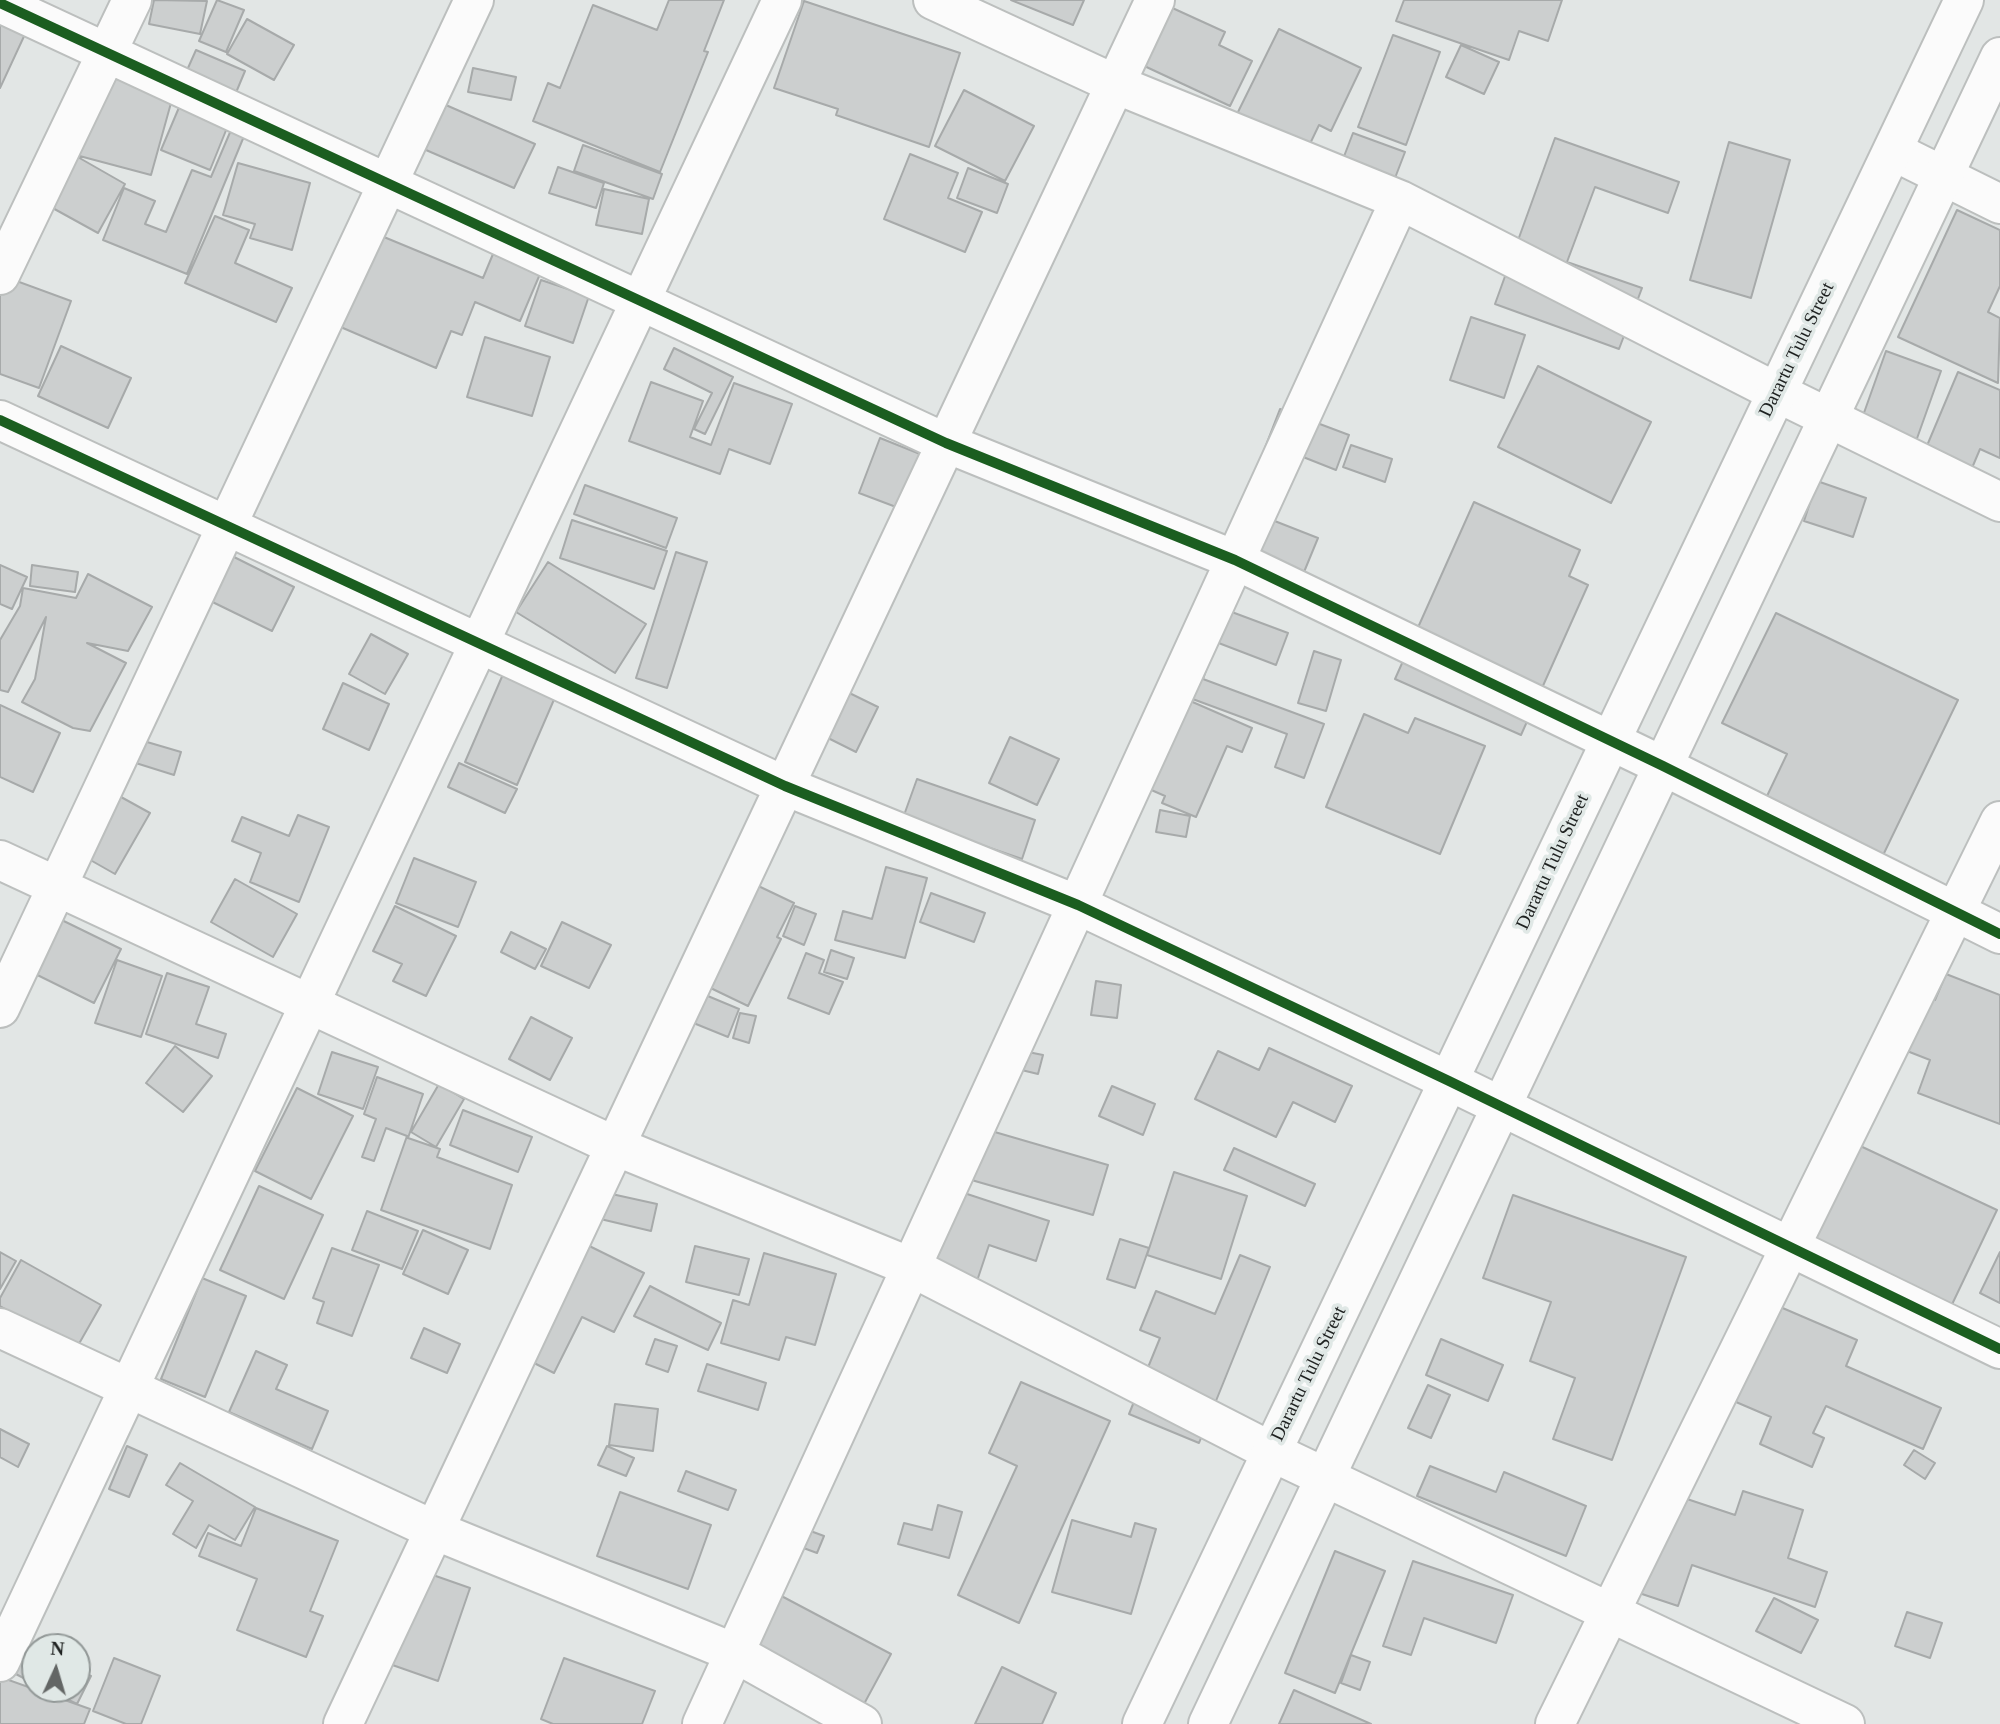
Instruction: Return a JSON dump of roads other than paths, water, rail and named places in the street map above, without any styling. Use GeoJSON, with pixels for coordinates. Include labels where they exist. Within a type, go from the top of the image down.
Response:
{"type":"FeatureCollection","features":[{"type":"Feature","properties":{"kind":"street"},"geometry":{"type":"LineString","coordinates":[[0,275],[132,0]]}},
{"type":"Feature","properties":{"kind":"street"},"geometry":{"type":"LineString","coordinates":[[0,1008],[474,0]]}},
{"type":"Feature","properties":{"kind":"street"},"geometry":{"type":"LineString","coordinates":[[0,1662],[782,0]]}},
{"type":"Feature","properties":{"kind":"street"},"geometry":{"type":"LineString","coordinates":[[933,0],[1115,85],[1400,200],[1776,392],[2000,502]]}},
{"type":"Feature","properties":{"kind":"street"},"geometry":{"type":"LineString","coordinates":[[343,1724],[1155,0]]}},
{"type":"Feature","properties":{"kind":"street","name":"Darartu Tulu Street"},"geometry":{"type":"LineString","coordinates":[[1142,1724],[1964,0]]}},
{"type":"Feature","properties":{"kind":"street"},"geometry":{"type":"LineString","coordinates":[[0,3],[946,443],[1235,560],[1663,766],[2000,934]]}},
{"type":"Feature","properties":{"kind":"street"},"geometry":{"type":"LineString","coordinates":[[1208,1724],[2000,57]]}},
{"type":"Feature","properties":{"kind":"street"},"geometry":{"type":"LineString","coordinates":[[1893,151],[2000,204]]}},
{"type":"Feature","properties":{"kind":"street"},"geometry":{"type":"LineString","coordinates":[[702,1724],[1400,200]]}},
{"type":"Feature","properties":{"kind":"street"},"geometry":{"type":"LineString","coordinates":[[0,421],[785,786],[1078,905],[1501,1106],[2000,1349]]}},
{"type":"Feature","properties":{"kind":"street"},"geometry":{"type":"LineString","coordinates":[[1555,1724],[2000,821]]}},
{"type":"Feature","properties":{"kind":"street"},"geometry":{"type":"LineString","coordinates":[[0,860],[615,1146],[911,1267],[1272,1452],[1844,1724]]}},
{"type":"Feature","properties":{"kind":"street"},"geometry":{"type":"LineString","coordinates":[[0,1328],[434,1530],[735,1653],[862,1724]]}}]}
